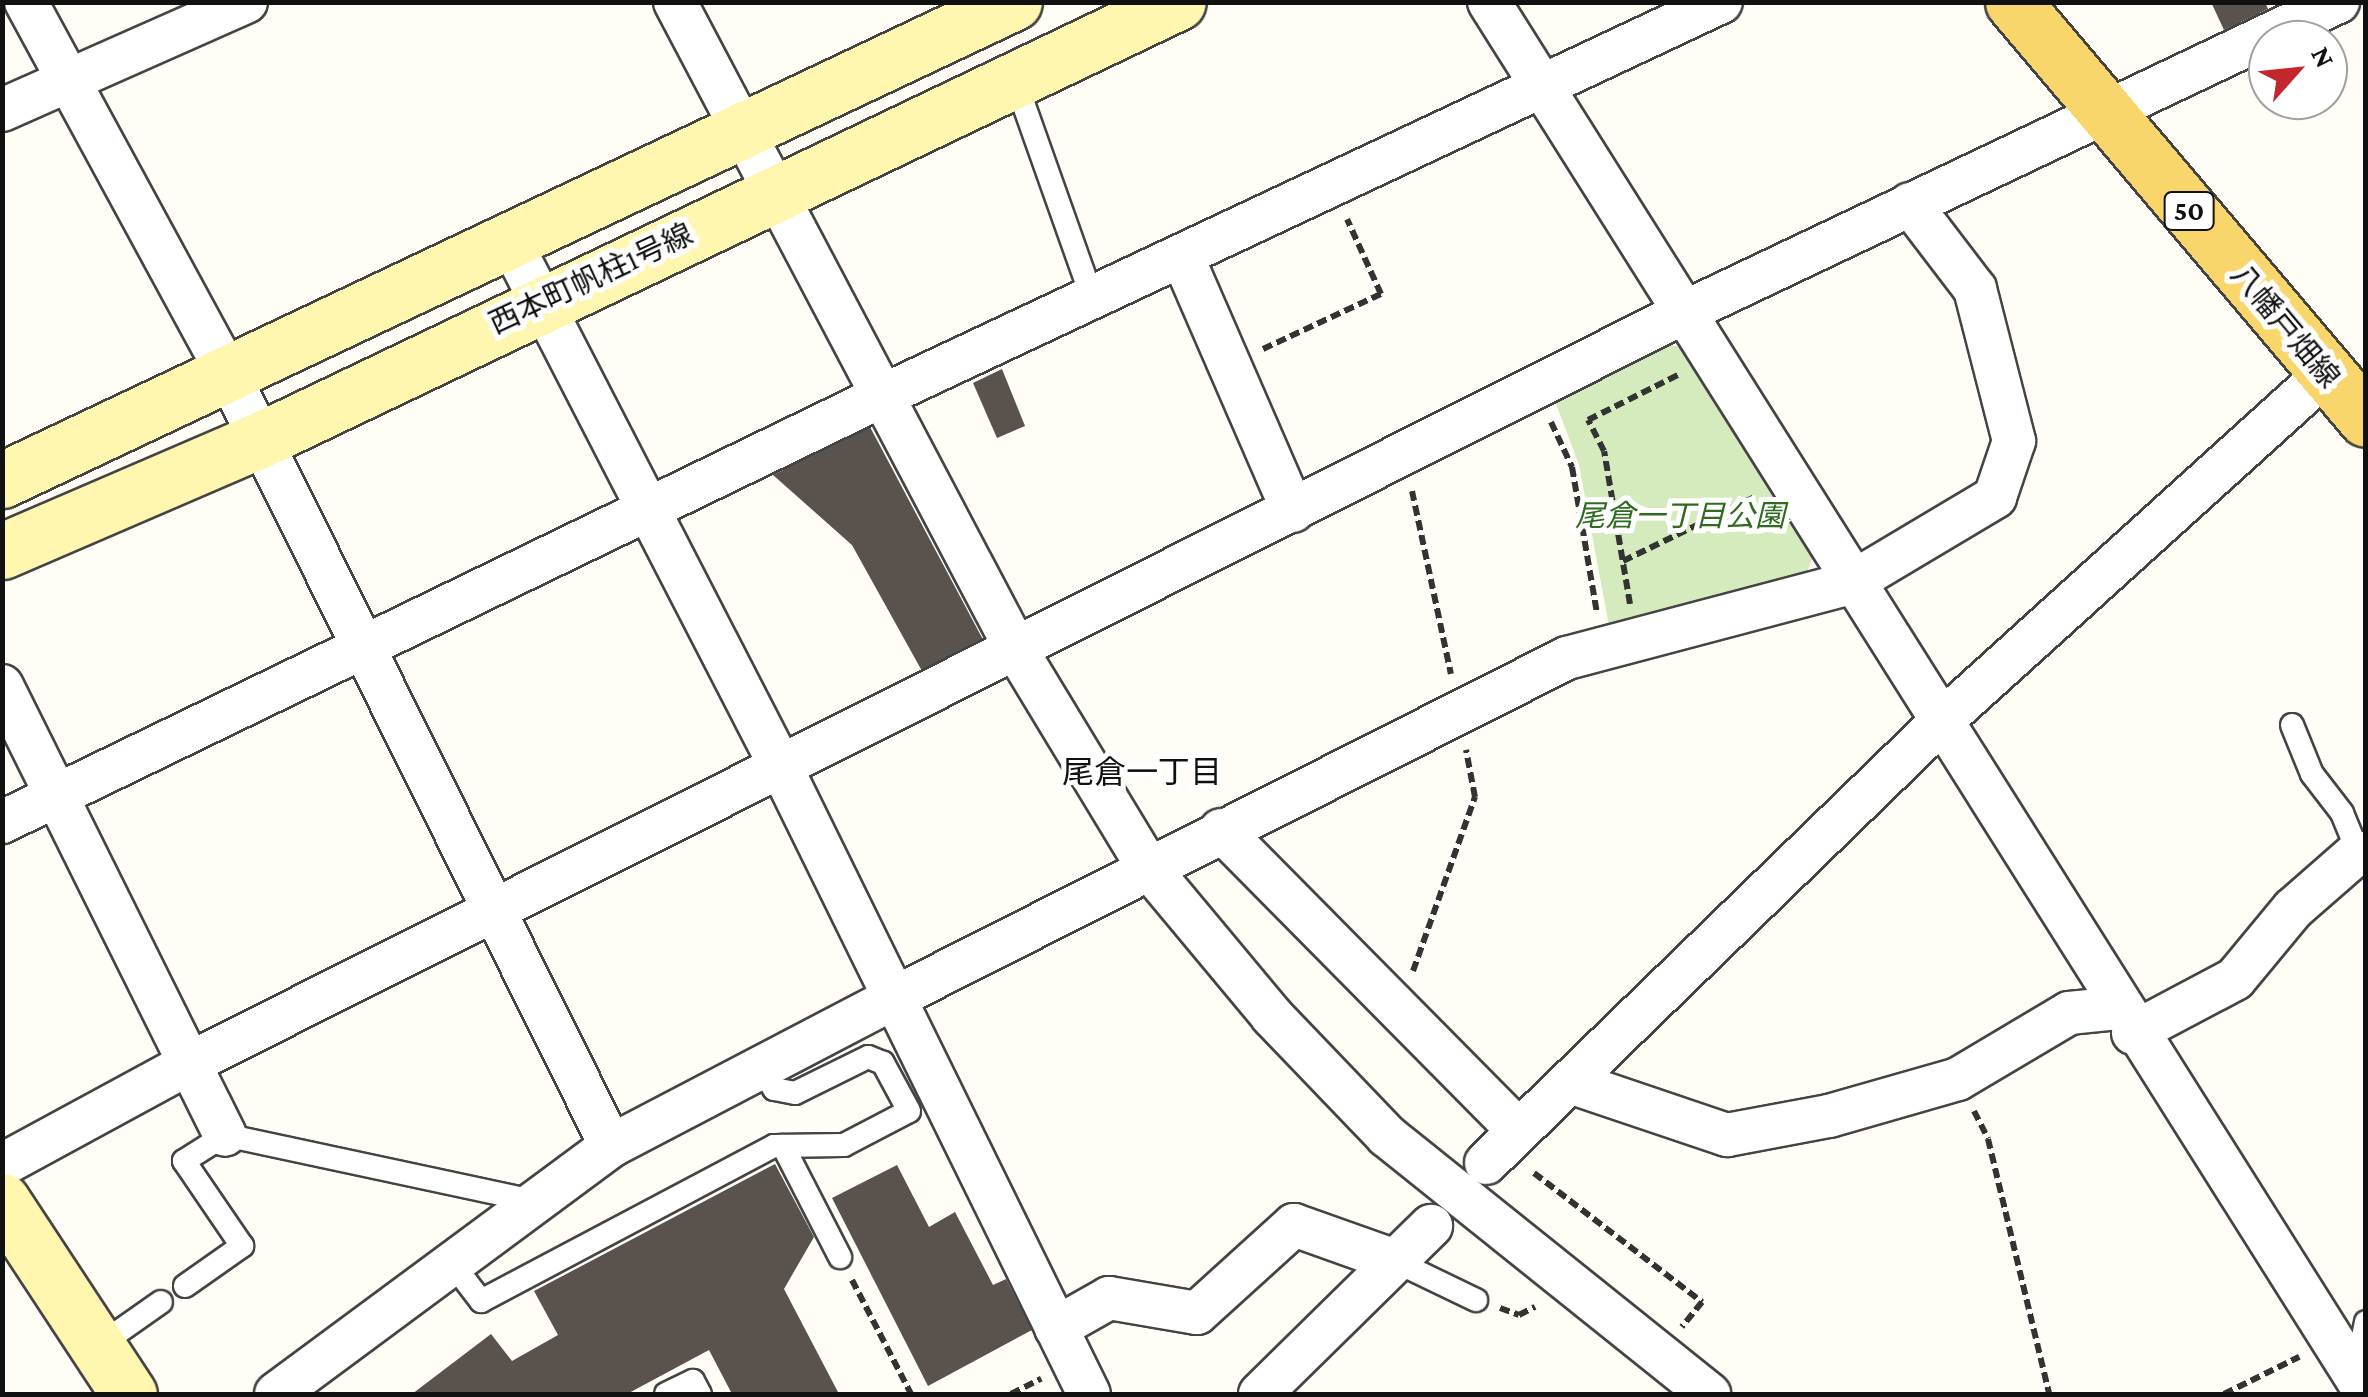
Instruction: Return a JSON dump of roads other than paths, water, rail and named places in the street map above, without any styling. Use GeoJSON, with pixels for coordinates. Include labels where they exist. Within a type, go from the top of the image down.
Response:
{"type":"FeatureCollection","features":[{"type":"Feature","properties":{"kind":"main road","name":"八幡戸畑線"},"geometry":{"type":"LineString","coordinates":[[2013,2],[2324,375],[2366,420]]}},
{"type":"Feature","properties":{"kind":"street"},"geometry":{"type":"LineString","coordinates":[[26,2],[227,372],[492,914],[612,1146]]}},
{"type":"Feature","properties":{"kind":"street"},"geometry":{"type":"LineString","coordinates":[[2,110],[70,86],[246,2]]}},
{"type":"Feature","properties":{"kind":"street"},"geometry":{"type":"LineString","coordinates":[[674,2],[1016,651],[1148,867],[1272,1016],[1387,1136],[1708,1394]]}},
{"type":"Feature","properties":{"kind":"street"},"geometry":{"type":"LineString","coordinates":[[1043,2],[1068,54]]}},
{"type":"Feature","properties":{"kind":"street","name":"西本町帆柱1号線"},"geometry":{"type":"LineString","coordinates":[[2,551],[258,441],[543,300],[1178,2]]}},
{"type":"Feature","properties":{"kind":"street"},"geometry":{"type":"LineString","coordinates":[[1488,2],[1851,583],[1944,719],[2125,1021],[2349,1331],[2360,1384]]}},
{"type":"Feature","properties":{"kind":"street"},"geometry":{"type":"LineString","coordinates":[[2,822],[652,512],[880,397],[1721,2]]}},
{"type":"Feature","properties":{"kind":"street"},"geometry":{"type":"LineString","coordinates":[[2,1166],[188,1064],[782,769],[1685,312],[2338,2]]}},
{"type":"Feature","properties":{"kind":"street"},"geometry":{"type":"LineString","coordinates":[[2,480],[743,134],[982,9]]}},
{"type":"Feature","properties":{"kind":"street"},"geometry":{"type":"LineString","coordinates":[[276,1394],[612,1146],[894,998],[1220,830],[1568,658],[1851,583],[1996,497],[2014,441],[1974,289],[1910,204]]}},
{"type":"Feature","properties":{"kind":"street"},"geometry":{"type":"LineString","coordinates":[[509,240],[782,769],[1088,1394]]}},
{"type":"Feature","properties":{"kind":"street"},"geometry":{"type":"LineString","coordinates":[[1182,256],[1293,511]]}},
{"type":"Feature","properties":{"kind":"street"},"geometry":{"type":"LineString","coordinates":[[1220,830],[1502,1147],[1944,719],[2324,375]]}},
{"type":"Feature","properties":{"kind":"street"},"geometry":{"type":"LineString","coordinates":[[2,686],[225,1135]]}},
{"type":"Feature","properties":{"kind":"street"},"geometry":{"type":"LineString","coordinates":[[1570,1082],[1727,1136],[1829,1116],[1958,1079],[2068,1013],[2125,1021],[2235,979],[2292,908],[2358,852]]}},
{"type":"Feature","properties":{"kind":"street"},"geometry":{"type":"LineString","coordinates":[[2,1201],[129,1394]]}},
{"type":"Feature","properties":{"kind":"street"},"geometry":{"type":"LineString","coordinates":[[1056,1328],[1109,1298],[1196,1313],[1294,1225],[1395,1261]]}},
{"type":"Feature","properties":{"kind":"street"},"geometry":{"type":"LineString","coordinates":[[1260,1394],[1431,1226]]}},
{"type":"Feature","properties":{"kind":"lane"},"geometry":{"type":"LineString","coordinates":[[1015,79],[1092,298]]}},
{"type":"Feature","properties":{"kind":"lane"},"geometry":{"type":"LineString","coordinates":[[2292,725],[2358,852]]}},
{"type":"Feature","properties":{"kind":"lane"},"geometry":{"type":"LineString","coordinates":[[452,1263],[481,1301],[783,1146],[844,1145],[909,1112],[883,1063],[868,1057],[795,1093],[774,1088],[762,1067]]}},
{"type":"Feature","properties":{"kind":"lane"},"geometry":{"type":"LineString","coordinates":[[185,1286],[242,1246],[184,1161],[225,1135],[534,1202]]}},
{"type":"Feature","properties":{"kind":"lane"},"geometry":{"type":"LineString","coordinates":[[783,1146],[840,1257]]}},
{"type":"Feature","properties":{"kind":"lane"},"geometry":{"type":"LineString","coordinates":[[1395,1261],[1476,1300]]}},
{"type":"Feature","properties":{"kind":"lane"},"geometry":{"type":"LineString","coordinates":[[98,1347],[162,1302]]}},
{"type":"Feature","properties":{"kind":"lane"},"geometry":{"type":"LineString","coordinates":[[666,1394],[692,1380],[700,1394]]}},
{"type":"Feature","properties":{"kind":"district","name":"尾倉一丁目"},"geometry":{"type":"Point","coordinates":[1142,772]}},
{"type":"Feature","properties":{"kind":"park label","name":"尾倉一丁目公園"},"geometry":{"type":"Point","coordinates":[1680,516]}}]}
